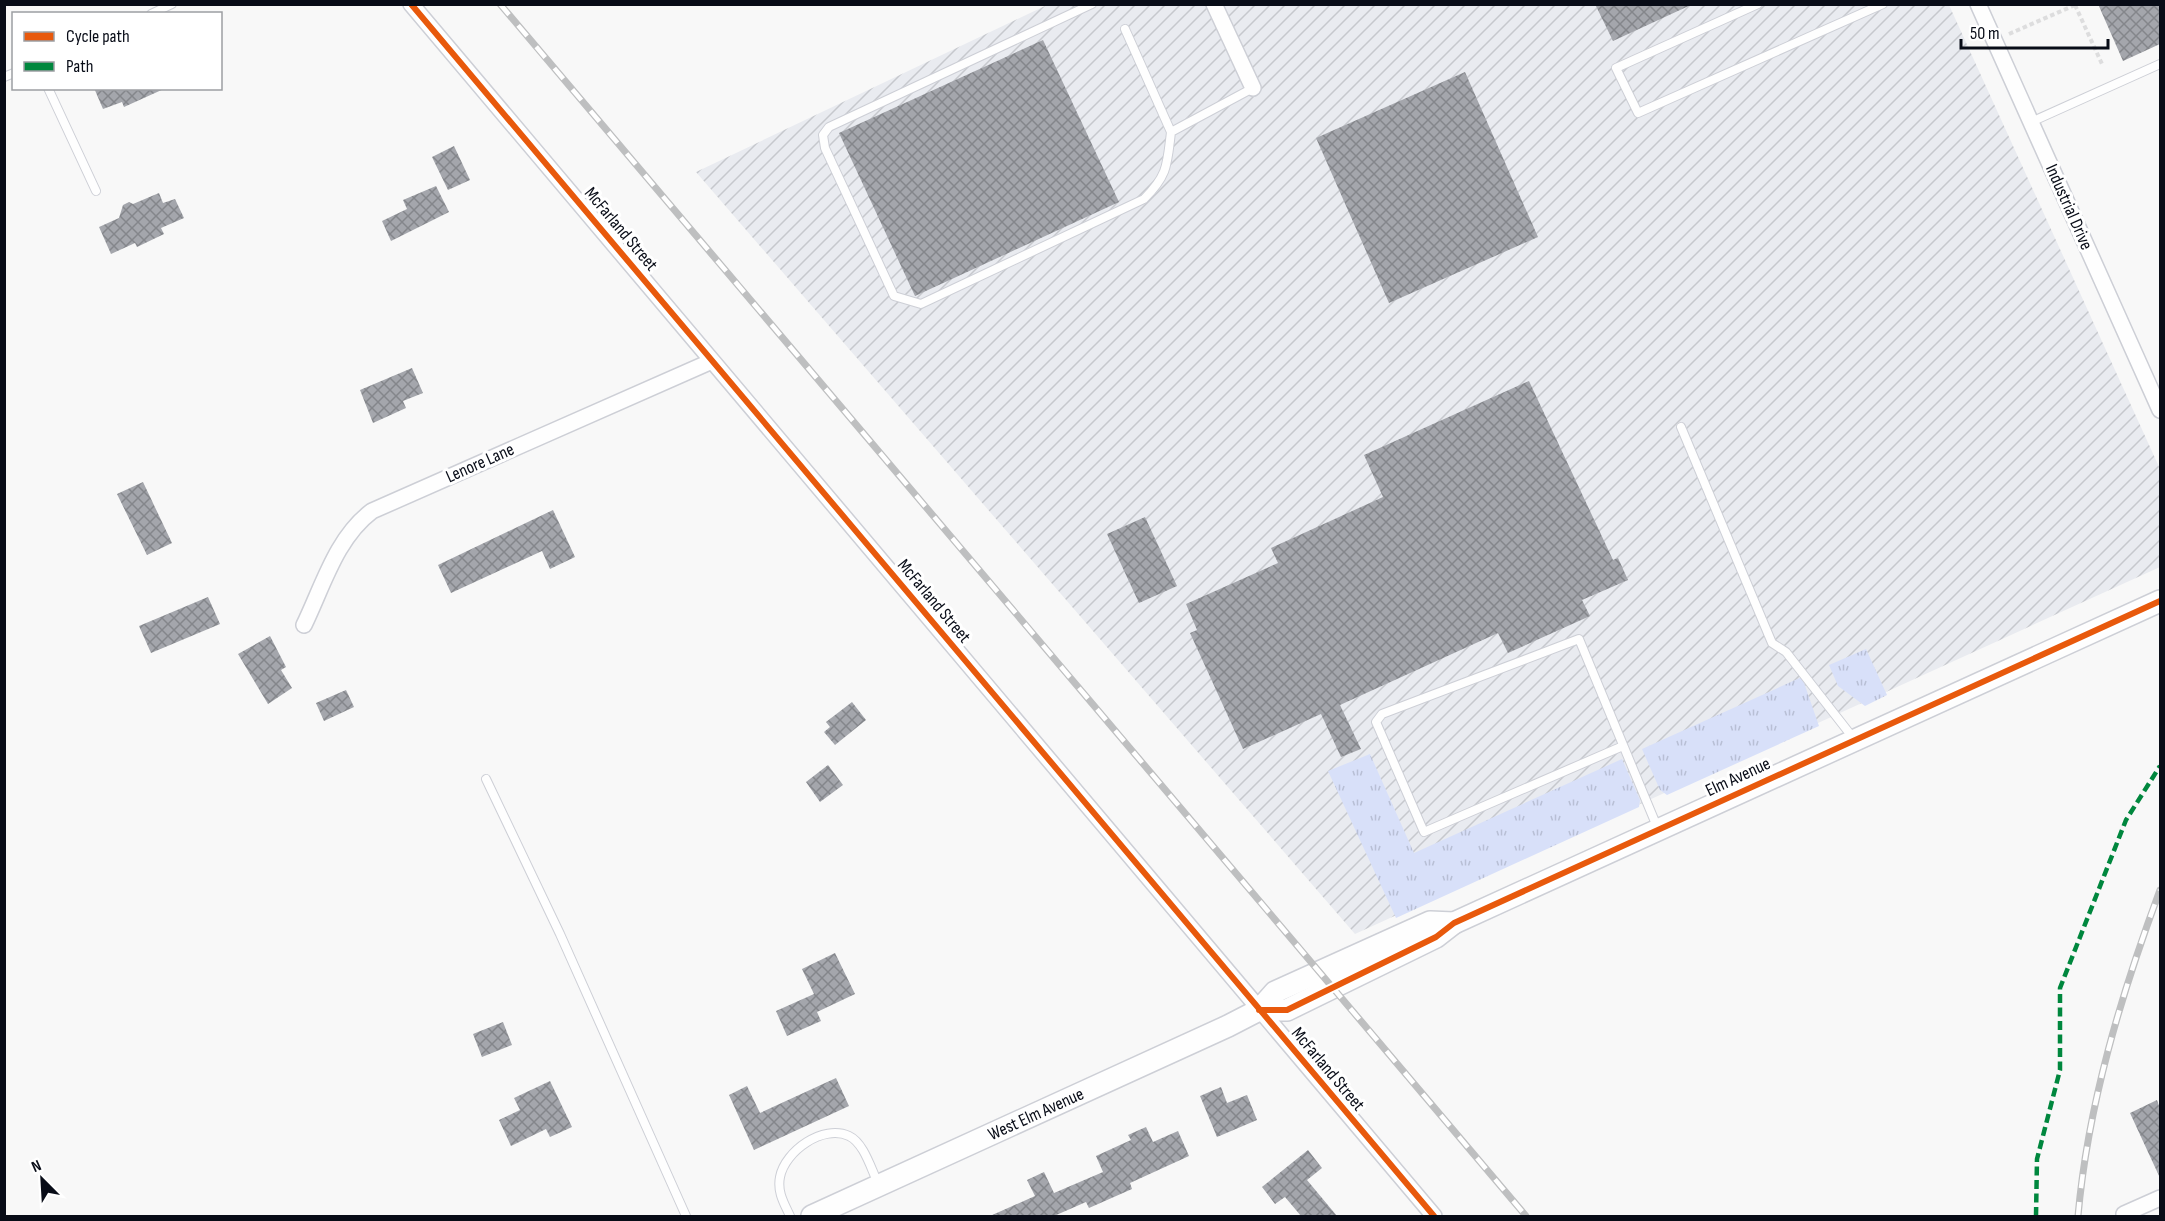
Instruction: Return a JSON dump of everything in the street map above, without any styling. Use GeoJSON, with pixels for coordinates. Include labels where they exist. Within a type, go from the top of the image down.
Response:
{"type":"FeatureCollection","features":[{"type":"Feature","properties":{"kind":"street","name":"McFarland Street"},"geometry":{"type":"LineString","coordinates":[[411,4],[1434,1216]]}},
{"type":"Feature","properties":{"kind":"street"},"geometry":{"type":"LineString","coordinates":[[1214,4],[1253,88]]}},
{"type":"Feature","properties":{"kind":"street","name":"Industrial Drive"},"geometry":{"type":"LineString","coordinates":[[1978,4],[2160,410]]}},
{"type":"Feature","properties":{"kind":"street","name":"Lenore Lane"},"geometry":{"type":"LineString","coordinates":[[304,625],[345,538],[357,522],[372,511],[712,361]]}},
{"type":"Feature","properties":{"kind":"street","name":"Elm Avenue"},"geometry":{"type":"LineString","coordinates":[[1325,980],[1436,937],[1454,924],[2160,601]]}},
{"type":"Feature","properties":{"kind":"street","name":"West Elm Avenue"},"geometry":{"type":"LineString","coordinates":[[812,1216],[1259,1010],[1287,1010],[1325,980]]}},
{"type":"Feature","properties":{"kind":"street"},"geometry":{"type":"LineString","coordinates":[[2124,1214],[2160,1198]]}},
{"type":"Feature","properties":{"kind":"lane"},"geometry":{"type":"LineString","coordinates":[[155,12],[172,4]]}},
{"type":"Feature","properties":{"kind":"lane"},"geometry":{"type":"LineString","coordinates":[[1092,4],[829,127],[823,135],[825,148],[894,296],[921,304],[1144,200],[1161,183],[1167,167],[1171,132],[1125,29]]}},
{"type":"Feature","properties":{"kind":"lane"},"geometry":{"type":"LineString","coordinates":[[1758,4],[1616,68],[1638,113],[1883,4]]}},
{"type":"Feature","properties":{"kind":"lane"},"geometry":{"type":"LineString","coordinates":[[2031,122],[2160,64]]}},
{"type":"Feature","properties":{"kind":"lane"},"geometry":{"type":"LineString","coordinates":[[1171,132],[1253,88]]}},
{"type":"Feature","properties":{"kind":"lane"},"geometry":{"type":"LineString","coordinates":[[49,90],[96,191]]}},
{"type":"Feature","properties":{"kind":"lane"},"geometry":{"type":"LineString","coordinates":[[1681,427],[1772,643],[1786,652],[1856,740]]}},
{"type":"Feature","properties":{"kind":"lane"},"geometry":{"type":"LineString","coordinates":[[1623,746],[1424,831],[1376,722],[1382,714],[1579,639],[1658,831]]}},
{"type":"Feature","properties":{"kind":"lane"},"geometry":{"type":"LineString","coordinates":[[486,779],[555,924],[686,1216]]}},
{"type":"Feature","properties":{"kind":"lane"},"geometry":{"type":"LineString","coordinates":[[790,1216],[780,1195],[780,1177],[784,1164],[798,1149],[831,1132],[850,1136],[860,1147],[879,1185]]}},
{"type":"Feature","properties":{"kind":"path"},"geometry":{"type":"LineString","coordinates":[[2009,35],[2075,5],[2102,64]]}},
{"type":"Feature","properties":{"kind":"shaded area"},"geometry":{"type":"Polygon","coordinates":[[[1047,5],[1949,5],[2160,469],[2160,567],[1355,934],[696,172],[1047,5]]]}},
{"type":"Feature","properties":{"kind":"green space"},"geometry":{"type":"Polygon","coordinates":[[[1866,649],[1887,695],[1865,706],[1838,686],[1829,665],[1866,649]]]}},
{"type":"Feature","properties":{"kind":"green space"},"geometry":{"type":"Polygon","coordinates":[[[1802,677],[1819,726],[1667,795],[1660,790],[1642,749],[1802,677]]]}},
{"type":"Feature","properties":{"kind":"green space"},"geometry":{"type":"Polygon","coordinates":[[[1370,754],[1414,853],[1622,759],[1640,800],[1639,807],[1396,918],[1328,771],[1370,754]]]}},
{"type":"Feature","properties":{"kind":"building"},"geometry":{"type":"Polygon","coordinates":[[[1595,4],[1693,4],[1613,41],[1595,4]]]}},
{"type":"Feature","properties":{"kind":"building"},"geometry":{"type":"Polygon","coordinates":[[[2098,4],[2160,4],[2160,44],[2123,61],[2098,4]]]}},
{"type":"Feature","properties":{"kind":"building"},"geometry":{"type":"Polygon","coordinates":[[[1043,40],[1119,202],[915,296],[839,133],[1043,40]]]}},
{"type":"Feature","properties":{"kind":"building"},"geometry":{"type":"Polygon","coordinates":[[[1465,72],[1538,237],[1389,303],[1316,138],[1465,72]]]}},
{"type":"Feature","properties":{"kind":"building"},"geometry":{"type":"Polygon","coordinates":[[[95,90],[162,90],[124,107],[122,102],[103,109],[95,90]]]}},
{"type":"Feature","properties":{"kind":"building"},"geometry":{"type":"Polygon","coordinates":[[[454,146],[470,180],[448,190],[432,157],[454,146]]]}},
{"type":"Feature","properties":{"kind":"building"},"geometry":{"type":"Polygon","coordinates":[[[436,186],[449,212],[391,241],[382,221],[407,209],[403,200],[436,186]]]}},
{"type":"Feature","properties":{"kind":"building"},"geometry":{"type":"Polygon","coordinates":[[[159,193],[163,203],[175,199],[184,218],[161,228],[164,234],[137,247],[135,243],[111,254],[99,227],[119,218],[123,205],[129,202],[133,204],[159,193]]]}},
{"type":"Feature","properties":{"kind":"building"},"geometry":{"type":"Polygon","coordinates":[[[412,368],[423,393],[403,401],[406,408],[373,423],[360,390],[412,368]]]}},
{"type":"Feature","properties":{"kind":"building"},"geometry":{"type":"Polygon","coordinates":[[[1529,381],[1613,560],[1618,558],[1628,580],[1582,600],[1590,616],[1508,653],[1498,633],[1340,705],[1361,749],[1341,757],[1321,714],[1243,749],[1190,633],[1197,630],[1186,604],[1278,563],[1271,548],[1383,497],[1364,455],[1529,381]]]}},
{"type":"Feature","properties":{"kind":"building"},"geometry":{"type":"Polygon","coordinates":[[[143,482],[172,543],[147,555],[117,494],[143,482]]]}},
{"type":"Feature","properties":{"kind":"building"},"geometry":{"type":"Polygon","coordinates":[[[553,510],[575,557],[550,569],[542,551],[451,593],[438,565],[553,510]]]}},
{"type":"Feature","properties":{"kind":"building"},"geometry":{"type":"Polygon","coordinates":[[[1145,517],[1177,586],[1139,603],[1107,534],[1145,517]]]}},
{"type":"Feature","properties":{"kind":"building"},"geometry":{"type":"Polygon","coordinates":[[[208,597],[220,624],[151,653],[139,626],[208,597]]]}},
{"type":"Feature","properties":{"kind":"building"},"geometry":{"type":"Polygon","coordinates":[[[270,636],[286,667],[281,670],[292,688],[268,704],[238,654],[270,636]]]}},
{"type":"Feature","properties":{"kind":"building"},"geometry":{"type":"Polygon","coordinates":[[[346,690],[354,707],[324,721],[316,703],[346,690]]]}},
{"type":"Feature","properties":{"kind":"building"},"geometry":{"type":"Polygon","coordinates":[[[852,702],[866,720],[835,745],[824,732],[830,727],[826,722],[852,702]]]}},
{"type":"Feature","properties":{"kind":"building"},"geometry":{"type":"Polygon","coordinates":[[[828,765],[843,785],[820,802],[806,782],[828,765]]]}},
{"type":"Feature","properties":{"kind":"building"},"geometry":{"type":"Polygon","coordinates":[[[835,953],[855,994],[817,1012],[821,1021],[787,1036],[776,1011],[814,994],[802,969],[835,953]]]}},
{"type":"Feature","properties":{"kind":"building"},"geometry":{"type":"Polygon","coordinates":[[[503,1022],[512,1045],[482,1057],[473,1034],[503,1022]]]}},
{"type":"Feature","properties":{"kind":"building"},"geometry":{"type":"Polygon","coordinates":[[[836,1078],[849,1106],[754,1150],[729,1095],[747,1086],[760,1113],[836,1078]]]}},
{"type":"Feature","properties":{"kind":"building"},"geometry":{"type":"Polygon","coordinates":[[[550,1081],[572,1127],[550,1137],[546,1129],[511,1146],[499,1120],[520,1110],[514,1098],[550,1081]]]}},
{"type":"Feature","properties":{"kind":"building"},"geometry":{"type":"Polygon","coordinates":[[[1221,1087],[1227,1103],[1247,1095],[1257,1120],[1217,1137],[1200,1096],[1221,1087]]]}},
{"type":"Feature","properties":{"kind":"building"},"geometry":{"type":"Polygon","coordinates":[[[2157,1100],[2160,1109],[2160,1178],[2130,1113],[2157,1100]]]}},
{"type":"Feature","properties":{"kind":"building"},"geometry":{"type":"Polygon","coordinates":[[[1146,1127],[1153,1142],[1178,1131],[1189,1156],[1130,1183],[1132,1189],[1089,1208],[1086,1202],[1054,1216],[990,1216],[1035,1196],[1027,1180],[1044,1172],[1054,1193],[1103,1172],[1096,1156],[1131,1140],[1128,1135],[1146,1127]]]}},
{"type":"Feature","properties":{"kind":"building"},"geometry":{"type":"Polygon","coordinates":[[[1308,1150],[1322,1168],[1307,1180],[1337,1216],[1301,1216],[1285,1197],[1275,1204],[1262,1187],[1308,1150]]]}},
{"type":"Feature","properties":{"kind":"railway"},"geometry":{"type":"LineString","coordinates":[[500,4],[1526,1216]]}},
{"type":"Feature","properties":{"kind":"railway"},"geometry":{"type":"LineString","coordinates":[[2078,1216],[2090,1133],[2108,1050],[2132,969],[2160,890]]}},
{"type":"Feature","properties":{"kind":"marked path"},"geometry":{"type":"LineString","coordinates":[[2036,1216],[2037,1159],[2060,1070],[2060,988],[2126,820],[2160,766]]}},
{"type":"Feature","properties":{"kind":"cycle path"},"geometry":{"type":"LineString","coordinates":[[411,4],[1434,1216]]}},
{"type":"Feature","properties":{"kind":"cycle path"},"geometry":{"type":"LineString","coordinates":[[1259,1010],[1287,1010],[1436,937],[1454,923],[2160,601]]}}]}
